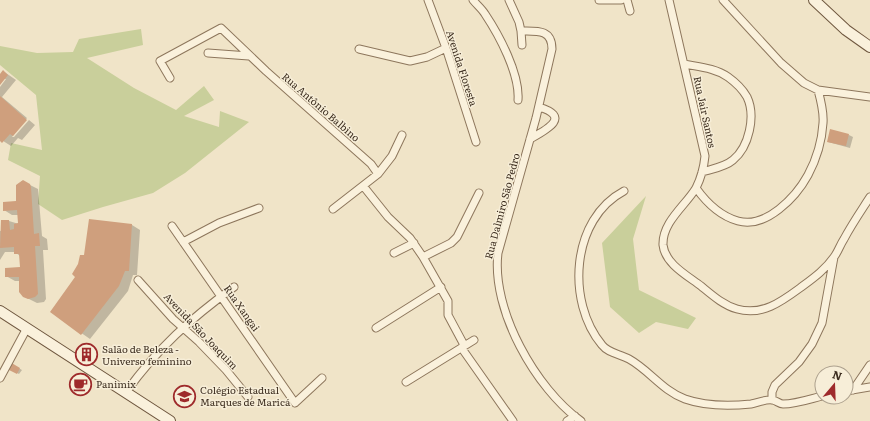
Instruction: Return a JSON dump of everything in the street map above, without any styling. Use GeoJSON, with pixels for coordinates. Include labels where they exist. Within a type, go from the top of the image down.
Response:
{"type":"FeatureCollection","features":[{"type":"Feature","properties":{"kind":"main road"},"geometry":{"type":"LineString","coordinates":[[814,0],[846,30],[870,48]]}},
{"type":"Feature","properties":{"kind":"main road"},"geometry":{"type":"LineString","coordinates":[[0,311],[170,421]]}},
{"type":"Feature","properties":{"kind":"street","name":"Avenida Floresta"},"geometry":{"type":"LineString","coordinates":[[428,0],[446,48],[476,142]]}},
{"type":"Feature","properties":{"kind":"street"},"geometry":{"type":"LineString","coordinates":[[473,0],[485,13],[502,44],[517,84],[518,100]]}},
{"type":"Feature","properties":{"kind":"street"},"geometry":{"type":"LineString","coordinates":[[509,0],[520,22],[522,31],[522,45]]}},
{"type":"Feature","properties":{"kind":"street"},"geometry":{"type":"LineString","coordinates":[[599,0],[621,0]]}},
{"type":"Feature","properties":{"kind":"street"},"geometry":{"type":"LineString","coordinates":[[627,0],[630,11]]}},
{"type":"Feature","properties":{"kind":"street","name":"Rua Jair Santos"},"geometry":{"type":"LineString","coordinates":[[669,0],[703,147],[704,163],[696,188],[670,222],[664,237],[663,245],[666,253],[677,268],[717,299],[730,307],[756,311],[774,306],[813,278],[834,257],[853,223],[870,197]]}},
{"type":"Feature","properties":{"kind":"street"},"geometry":{"type":"LineString","coordinates":[[723,0],[795,76],[809,86],[818,90],[870,97]]}},
{"type":"Feature","properties":{"kind":"street","name":"Rua Antônio Balbino"},"geometry":{"type":"LineString","coordinates":[[170,78],[160,60],[221,28],[249,56],[371,164],[378,174]]}},
{"type":"Feature","properties":{"kind":"street","name":"Rua Dalmiro São Pedro"},"geometry":{"type":"LineString","coordinates":[[522,31],[543,32],[552,39],[552,49],[539,107],[498,253],[496,266],[498,285],[508,318],[530,362],[547,388],[578,419]]}},
{"type":"Feature","properties":{"kind":"street"},"geometry":{"type":"LineString","coordinates":[[359,49],[410,62],[422,59],[446,48]]}},
{"type":"Feature","properties":{"kind":"street"},"geometry":{"type":"LineString","coordinates":[[208,53],[249,56]]}},
{"type":"Feature","properties":{"kind":"street"},"geometry":{"type":"LineString","coordinates":[[684,64],[708,68],[729,78],[747,98],[750,111],[751,123],[749,133],[740,153],[726,164],[702,172]]}},
{"type":"Feature","properties":{"kind":"street"},"geometry":{"type":"LineString","coordinates":[[696,188],[718,211],[738,221],[756,221],[775,211],[803,182],[818,151],[823,124],[818,90]]}},
{"type":"Feature","properties":{"kind":"street"},"geometry":{"type":"LineString","coordinates":[[530,139],[548,129],[555,121],[553,113],[539,107]]}},
{"type":"Feature","properties":{"kind":"street"},"geometry":{"type":"LineString","coordinates":[[333,209],[364,187],[378,174],[392,156],[402,135]]}},
{"type":"Feature","properties":{"kind":"street"},"geometry":{"type":"LineString","coordinates":[[364,187],[388,217],[414,243],[423,257],[448,301],[450,318],[463,343],[463,350],[513,421]]}},
{"type":"Feature","properties":{"kind":"street"},"geometry":{"type":"LineString","coordinates":[[624,191],[604,204],[594,217],[578,266],[578,282],[583,311],[596,336],[606,349],[628,358],[674,393],[686,399],[711,404],[739,405],[772,400],[783,404],[814,398]]}},
{"type":"Feature","properties":{"kind":"street"},"geometry":{"type":"LineString","coordinates":[[423,257],[451,243],[457,237],[479,194]]}},
{"type":"Feature","properties":{"kind":"street"},"geometry":{"type":"LineString","coordinates":[[183,242],[219,223],[259,208]]}},
{"type":"Feature","properties":{"kind":"street","name":"Rua Xangai"},"geometry":{"type":"LineString","coordinates":[[172,226],[295,402],[322,378]]}},
{"type":"Feature","properties":{"kind":"street"},"geometry":{"type":"LineString","coordinates":[[394,253],[414,243]]}},
{"type":"Feature","properties":{"kind":"street"},"geometry":{"type":"LineString","coordinates":[[772,400],[772,392],[775,385],[800,362],[812,344],[822,323],[834,257]]}},
{"type":"Feature","properties":{"kind":"street","name":"Avenida São Joaquim"},"geometry":{"type":"LineString","coordinates":[[138,280],[182,327],[226,370],[248,397]]}},
{"type":"Feature","properties":{"kind":"street"},"geometry":{"type":"LineString","coordinates":[[126,392],[144,367],[182,327],[234,287]]}},
{"type":"Feature","properties":{"kind":"street"},"geometry":{"type":"LineString","coordinates":[[376,328],[441,288]]}},
{"type":"Feature","properties":{"kind":"street"},"geometry":{"type":"LineString","coordinates":[[0,378],[27,328]]}},
{"type":"Feature","properties":{"kind":"street"},"geometry":{"type":"LineString","coordinates":[[406,382],[474,340]]}},
{"type":"Feature","properties":{"kind":"street"},"geometry":{"type":"LineString","coordinates":[[854,384],[870,365]]}},
{"type":"Feature","properties":{"kind":"street"},"geometry":{"type":"LineString","coordinates":[[854,389],[870,387]]}},
{"type":"Feature","properties":{"kind":"street"},"geometry":{"type":"LineString","coordinates":[[567,421],[578,419]]}},
{"type":"Feature","properties":{"kind":"green space"},"geometry":{"type":"Polygon","coordinates":[[[141,29],[143,45],[87,58],[134,88],[176,110],[204,86],[214,100],[184,116],[219,127],[220,111],[249,122],[185,173],[153,193],[62,220],[38,204],[40,176],[8,160],[11,143],[42,150],[36,95],[0,65],[0,46],[37,53],[73,52],[79,39],[141,29]]]}},
{"type":"Feature","properties":{"kind":"green space"},"geometry":{"type":"Polygon","coordinates":[[[646,196],[633,239],[639,290],[696,318],[688,329],[656,322],[639,333],[610,307],[602,243],[646,196]]]}},
{"type":"Feature","properties":{"kind":"building"},"geometry":{"type":"Polygon","coordinates":[[[3,70],[8,75],[0,85],[0,74],[3,70]]]}},
{"type":"Feature","properties":{"kind":"building"},"geometry":{"type":"Polygon","coordinates":[[[0,96],[27,120],[13,136],[10,134],[2,143],[0,141],[0,96]]]}},
{"type":"Feature","properties":{"kind":"building"},"geometry":{"type":"Polygon","coordinates":[[[830,129],[849,134],[846,146],[827,142],[830,129]]]}},
{"type":"Feature","properties":{"kind":"building"},"geometry":{"type":"Polygon","coordinates":[[[23,180],[30,184],[31,187],[34,234],[39,233],[40,246],[35,246],[38,294],[35,297],[28,299],[23,297],[19,292],[19,277],[5,277],[5,268],[20,267],[19,254],[14,254],[14,247],[0,248],[1,220],[9,220],[10,230],[14,229],[14,224],[18,223],[17,210],[3,211],[3,202],[16,201],[16,185],[23,180]]]}},
{"type":"Feature","properties":{"kind":"building"},"geometry":{"type":"Polygon","coordinates":[[[89,219],[132,224],[129,271],[125,271],[119,286],[81,335],[50,312],[75,277],[72,274],[78,264],[80,255],[84,255],[89,219]]]}},
{"type":"Feature","properties":{"kind":"building","name":"Salão de Beleza - Universo feminino"},"geometry":{"type":"Polygon","coordinates":[[[83,348],[91,352],[87,357],[81,352],[83,348]]]}},
{"type":"Feature","properties":{"kind":"building"},"geometry":{"type":"Polygon","coordinates":[[[10,362],[20,368],[17,374],[7,369],[10,362]]]}},
{"type":"Feature","properties":{"kind":"building","name":"Panimix"},"geometry":{"type":"Polygon","coordinates":[[[83,374],[90,379],[80,394],[73,390],[83,374]]]}},
{"type":"Feature","properties":{"kind":"place","name":"Salão de Beleza - Universo feminino"},"geometry":{"type":"Point","coordinates":[87,355]}},
{"type":"Feature","properties":{"kind":"place","name":"Panimix"},"geometry":{"type":"Point","coordinates":[81,384]}},
{"type":"Feature","properties":{"kind":"place","name":"Colégio Estadual Marques de Maricá"},"geometry":{"type":"Point","coordinates":[184,396]}}]}
